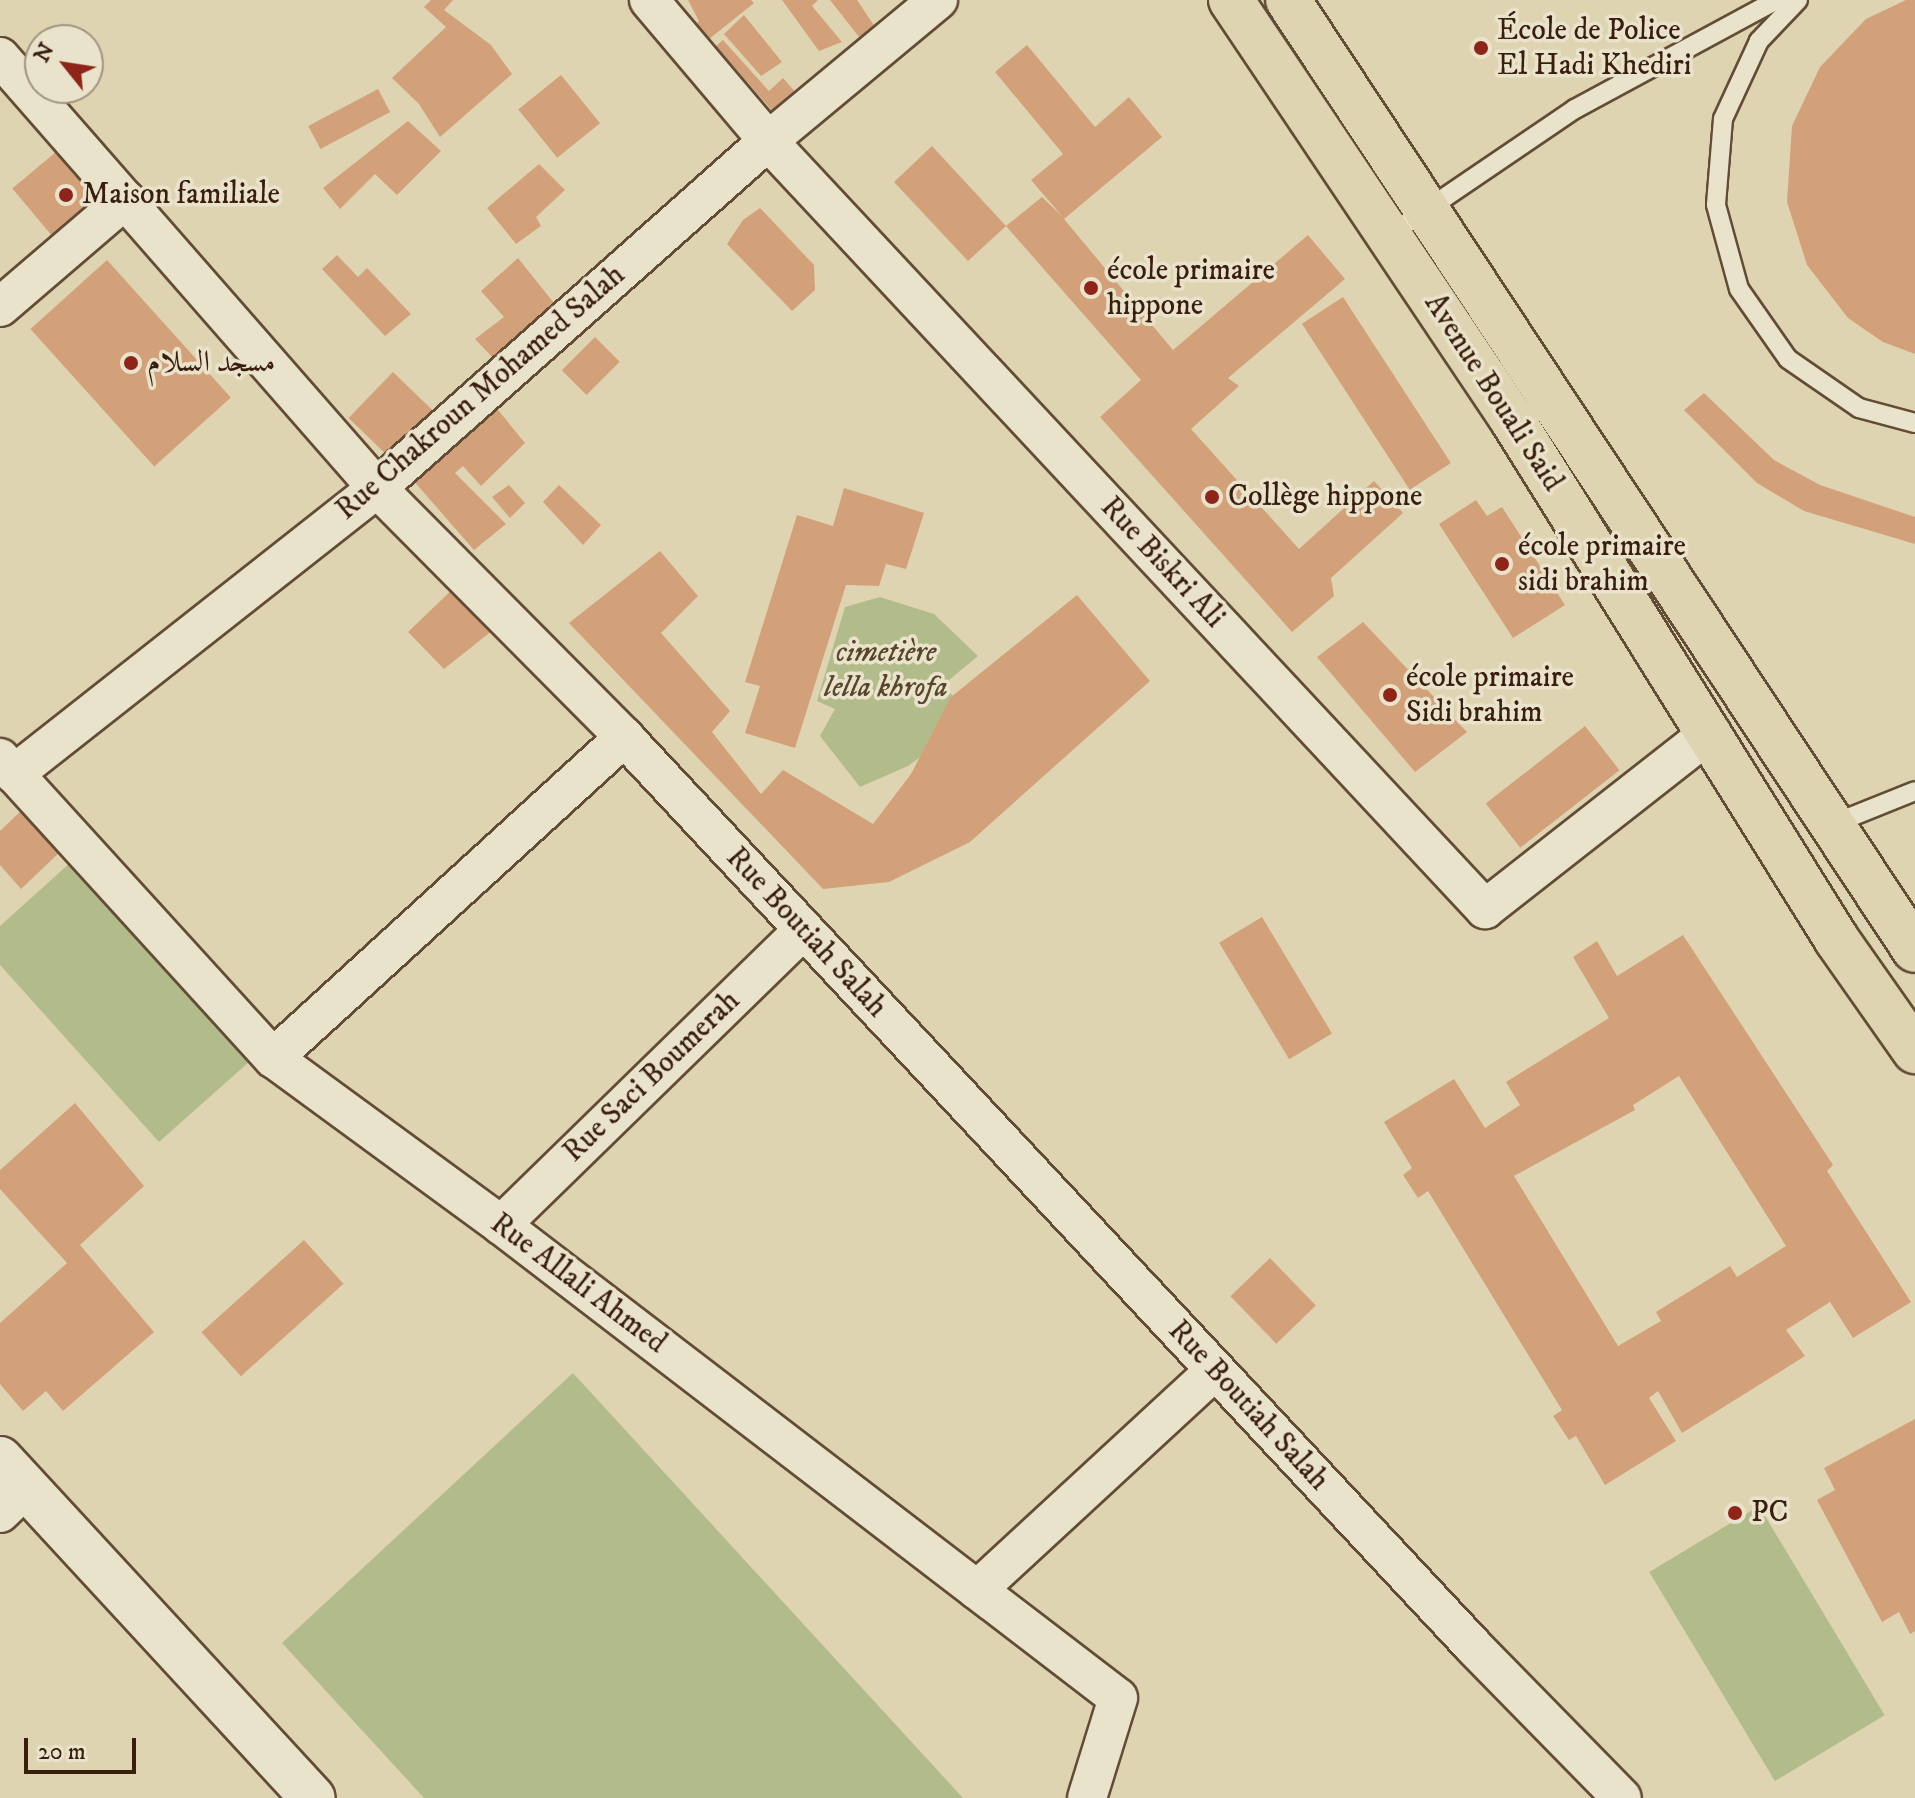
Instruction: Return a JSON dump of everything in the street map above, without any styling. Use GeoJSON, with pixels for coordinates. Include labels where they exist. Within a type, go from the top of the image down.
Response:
{"type":"FeatureCollection","features":[{"type":"Feature","properties":{"kind":"main road","name":"Avenue Bouali Said"},"geometry":{"type":"LineString","coordinates":[[1231,0],[1711,732],[1907,1043]]}},
{"type":"Feature","properties":{"kind":"main road"},"geometry":{"type":"LineString","coordinates":[[1288,0],[1915,950]]}},
{"type":"Feature","properties":{"kind":"street","name":"Rue Biskri Ali"},"geometry":{"type":"LineString","coordinates":[[649,0],[768,141],[1485,909],[1711,732]]}},
{"type":"Feature","properties":{"kind":"street","name":"Rue Chakroun Mohamed Salah"},"geometry":{"type":"LineString","coordinates":[[7,766],[377,488],[768,141],[938,0]]}},
{"type":"Feature","properties":{"kind":"street","name":"Rue Boutiah Salah"},"geometry":{"type":"LineString","coordinates":[[0,57],[377,488],[624,737],[1215,1370],[1622,1798]]}},
{"type":"Feature","properties":{"kind":"street"},"geometry":{"type":"LineString","coordinates":[[0,307],[125,200]]}},
{"type":"Feature","properties":{"kind":"street"},"geometry":{"type":"LineString","coordinates":[[273,1058],[624,737]]}},
{"type":"Feature","properties":{"kind":"street","name":"Rue Allali Ahmed"},"geometry":{"type":"LineString","coordinates":[[7,766],[273,1058],[501,1225],[1118,1698],[1087,1798]]}},
{"type":"Feature","properties":{"kind":"street","name":"Rue Saci Boumerah"},"geometry":{"type":"LineString","coordinates":[[501,1225],[803,930]]}},
{"type":"Feature","properties":{"kind":"street"},"geometry":{"type":"LineString","coordinates":[[977,1590],[1215,1370]]}},
{"type":"Feature","properties":{"kind":"street"},"geometry":{"type":"LineString","coordinates":[[9,1487],[313,1798]]}},
{"type":"Feature","properties":{"kind":"lane"},"geometry":{"type":"LineString","coordinates":[[1388,236],[1575,109],[1777,0]]}},
{"type":"Feature","properties":{"kind":"lane"},"geometry":{"type":"LineString","coordinates":[[1798,0],[1759,41],[1723,119],[1716,205],[1739,289],[1788,359],[1859,408],[1915,423]]}},
{"type":"Feature","properties":{"kind":"lane"},"geometry":{"type":"LineString","coordinates":[[1833,824],[1915,791]]}},
{"type":"Feature","properties":{"kind":"green space","name":"cimetière lella khrofa"},"geometry":{"type":"Polygon","coordinates":[[[880,597],[934,614],[978,656],[943,685],[973,718],[908,766],[860,787],[820,736],[835,709],[817,701],[845,607],[880,597]]]}},
{"type":"Feature","properties":{"kind":"green space"},"geometry":{"type":"Polygon","coordinates":[[[71,862],[249,1062],[159,1142],[0,965],[0,926],[71,862]]]}},
{"type":"Feature","properties":{"kind":"green space"},"geometry":{"type":"Polygon","coordinates":[[[573,1373],[963,1798],[424,1798],[282,1643],[573,1373]]]}},
{"type":"Feature","properties":{"kind":"green space"},"geometry":{"type":"Polygon","coordinates":[[[1759,1506],[1885,1715],[1775,1781],[1649,1572],[1759,1506]]]}},
{"type":"Feature","properties":{"kind":"building"},"geometry":{"type":"Polygon","coordinates":[[[431,0],[453,0],[444,10],[491,45],[512,74],[440,137],[419,104],[392,78],[446,27],[424,7],[431,0]]]}},
{"type":"Feature","properties":{"kind":"building"},"geometry":{"type":"Polygon","coordinates":[[[688,0],[751,0],[754,3],[708,40],[690,32],[699,21],[688,0]]]}},
{"type":"Feature","properties":{"kind":"building"},"geometry":{"type":"Polygon","coordinates":[[[782,0],[818,0],[812,6],[842,42],[819,51],[782,0]]]}},
{"type":"Feature","properties":{"kind":"building"},"geometry":{"type":"Polygon","coordinates":[[[830,0],[857,0],[879,33],[863,42],[830,0]]]}},
{"type":"Feature","properties":{"kind":"building"},"geometry":{"type":"Polygon","coordinates":[[[1906,0],[1915,0],[1915,354],[1883,342],[1848,318],[1807,265],[1787,202],[1792,126],[1820,67],[1866,19],[1906,0]]]}},
{"type":"Feature","properties":{"kind":"building"},"geometry":{"type":"Polygon","coordinates":[[[744,15],[782,62],[761,76],[724,34],[744,15]]]}},
{"type":"Feature","properties":{"kind":"building"},"geometry":{"type":"Polygon","coordinates":[[[723,40],[769,91],[783,78],[798,95],[776,115],[716,46],[723,40]]]}},
{"type":"Feature","properties":{"kind":"building"},"geometry":{"type":"Polygon","coordinates":[[[1027,45],[1095,127],[1129,97],[1162,137],[1064,219],[1173,350],[1308,235],[1345,279],[1228,378],[1239,386],[1191,429],[1299,549],[1374,481],[1403,513],[1331,578],[1334,596],[1292,632],[1100,417],[1141,380],[1006,226],[1042,197],[1062,216],[1031,180],[1063,154],[995,72],[1027,45]]]}},
{"type":"Feature","properties":{"kind":"building"},"geometry":{"type":"Polygon","coordinates":[[[561,75],[600,123],[557,158],[518,110],[561,75]]]}},
{"type":"Feature","properties":{"kind":"building"},"geometry":{"type":"Polygon","coordinates":[[[378,89],[390,112],[320,149],[308,126],[378,89]]]}},
{"type":"Feature","properties":{"kind":"building"},"geometry":{"type":"Polygon","coordinates":[[[408,121],[441,151],[397,195],[375,174],[340,209],[323,188],[408,121]]]}},
{"type":"Feature","properties":{"kind":"building","name":"Maison familiale"},"geometry":{"type":"Polygon","coordinates":[[[69,141],[118,200],[62,248],[12,189],[69,141]]]}},
{"type":"Feature","properties":{"kind":"building"},"geometry":{"type":"Polygon","coordinates":[[[932,146],[1006,226],[968,261],[894,182],[932,146]]]}},
{"type":"Feature","properties":{"kind":"building"},"geometry":{"type":"Polygon","coordinates":[[[539,164],[565,190],[536,217],[541,226],[516,244],[487,208],[539,164]]]}},
{"type":"Feature","properties":{"kind":"building"},"geometry":{"type":"Polygon","coordinates":[[[760,208],[814,265],[815,290],[792,311],[727,244],[743,220],[760,208]]]}},
{"type":"Feature","properties":{"kind":"building"},"geometry":{"type":"Polygon","coordinates":[[[337,255],[358,277],[367,268],[411,314],[385,336],[322,269],[337,255]]]}},
{"type":"Feature","properties":{"kind":"building"},"geometry":{"type":"Polygon","coordinates":[[[518,258],[562,313],[498,363],[475,339],[504,317],[481,291],[518,258]]]}},
{"type":"Feature","properties":{"kind":"building","name":"مسجد السلام"},"geometry":{"type":"Polygon","coordinates":[[[107,260],[231,397],[154,466],[30,329],[107,260]]]}},
{"type":"Feature","properties":{"kind":"building","name":"Collège hippone"},"geometry":{"type":"Polygon","coordinates":[[[1343,297],[1451,463],[1410,490],[1302,324],[1343,297]]]}},
{"type":"Feature","properties":{"kind":"building"},"geometry":{"type":"Polygon","coordinates":[[[595,337],[620,362],[587,395],[562,370],[595,337]]]}},
{"type":"Feature","properties":{"kind":"building"},"geometry":{"type":"Polygon","coordinates":[[[393,372],[439,416],[395,462],[349,418],[393,372]]]}},
{"type":"Feature","properties":{"kind":"building"},"geometry":{"type":"Polygon","coordinates":[[[1704,393],[1774,460],[1820,485],[1915,517],[1915,544],[1804,511],[1757,483],[1684,410],[1704,393]]]}},
{"type":"Feature","properties":{"kind":"building"},"geometry":{"type":"Polygon","coordinates":[[[494,405],[525,443],[481,486],[463,466],[455,473],[506,524],[474,550],[412,479],[494,405]]]}},
{"type":"Feature","properties":{"kind":"building"},"geometry":{"type":"Polygon","coordinates":[[[509,485],[525,503],[510,518],[492,497],[509,485]]]}},
{"type":"Feature","properties":{"kind":"building"},"geometry":{"type":"Polygon","coordinates":[[[559,485],[601,525],[583,545],[543,502],[559,485]]]}},
{"type":"Feature","properties":{"kind":"building"},"geometry":{"type":"Polygon","coordinates":[[[844,488],[924,513],[906,569],[886,564],[879,586],[846,585],[795,748],[745,733],[760,686],[745,682],[797,515],[833,526],[844,488]]]}},
{"type":"Feature","properties":{"kind":"building","name":"école primaire sidi brahim"},"geometry":{"type":"Polygon","coordinates":[[[1476,500],[1487,516],[1502,507],[1565,605],[1513,638],[1439,524],[1476,500]]]}},
{"type":"Feature","properties":{"kind":"building"},"geometry":{"type":"Polygon","coordinates":[[[660,551],[698,596],[661,633],[730,711],[712,732],[761,794],[783,770],[873,824],[911,774],[951,697],[1077,595],[1150,681],[970,842],[889,882],[823,889],[569,623],[660,551]]]}},
{"type":"Feature","properties":{"kind":"building"},"geometry":{"type":"Polygon","coordinates":[[[460,582],[498,626],[444,669],[408,632],[460,582]]]}},
{"type":"Feature","properties":{"kind":"building","name":"école primaire Sidi brahim"},"geometry":{"type":"Polygon","coordinates":[[[1363,622],[1467,732],[1415,772],[1317,657],[1363,622]]]}},
{"type":"Feature","properties":{"kind":"building"},"geometry":{"type":"Polygon","coordinates":[[[1585,726],[1619,770],[1520,848],[1486,804],[1585,726]]]}},
{"type":"Feature","properties":{"kind":"building"},"geometry":{"type":"Polygon","coordinates":[[[23,809],[61,851],[21,889],[0,865],[0,831],[23,809]]]}},
{"type":"Feature","properties":{"kind":"building"},"geometry":{"type":"Polygon","coordinates":[[[1262,917],[1332,1034],[1289,1059],[1219,943],[1262,917]]]}},
{"type":"Feature","properties":{"kind":"building"},"geometry":{"type":"Polygon","coordinates":[[[1683,935],[1833,1165],[1827,1171],[1911,1302],[1853,1338],[1830,1302],[1786,1330],[1805,1356],[1682,1433],[1658,1391],[1649,1398],[1676,1441],[1605,1485],[1576,1436],[1569,1440],[1553,1416],[1562,1410],[1428,1191],[1418,1198],[1403,1175],[1412,1168],[1384,1122],[1454,1079],[1485,1128],[1520,1105],[1506,1082],[1609,1018],[1573,957],[1597,941],[1617,976],[1683,935]],[[1679,1076],[1633,1105],[1635,1110],[1514,1176],[1618,1346],[1661,1321],[1656,1312],[1730,1266],[1737,1277],[1786,1246],[1679,1076]]]}},
{"type":"Feature","properties":{"kind":"building"},"geometry":{"type":"Polygon","coordinates":[[[75,1103],[144,1186],[80,1245],[154,1332],[63,1411],[46,1391],[23,1411],[0,1384],[0,1323],[67,1263],[0,1189],[0,1170],[75,1103]]]}},
{"type":"Feature","properties":{"kind":"building"},"geometry":{"type":"Polygon","coordinates":[[[304,1240],[343,1284],[241,1376],[201,1332],[304,1240]]]}},
{"type":"Feature","properties":{"kind":"building"},"geometry":{"type":"Polygon","coordinates":[[[1270,1258],[1316,1305],[1276,1344],[1230,1296],[1270,1258]]]}},
{"type":"Feature","properties":{"kind":"building"},"geometry":{"type":"Polygon","coordinates":[[[1915,1419],[1915,1631],[1910,1634],[1899,1612],[1882,1622],[1817,1500],[1835,1490],[1824,1468],[1915,1419]]]}},
{"type":"Feature","properties":{"kind":"place","name":"École de Police El Hadi Khediri"},"geometry":{"type":"Point","coordinates":[1481,48]}},
{"type":"Feature","properties":{"kind":"place","name":"Maison familiale"},"geometry":{"type":"Point","coordinates":[66,195]}},
{"type":"Feature","properties":{"kind":"place","name":"école primaire hippone"},"geometry":{"type":"Point","coordinates":[1091,288]}},
{"type":"Feature","properties":{"kind":"place","name":"مسجد السلام"},"geometry":{"type":"Point","coordinates":[131,363]}},
{"type":"Feature","properties":{"kind":"place","name":"Collège hippone"},"geometry":{"type":"Point","coordinates":[1212,497]}},
{"type":"Feature","properties":{"kind":"place","name":"école primaire sidi brahim"},"geometry":{"type":"Point","coordinates":[1502,564]}},
{"type":"Feature","properties":{"kind":"place","name":"école primaire Sidi brahim"},"geometry":{"type":"Point","coordinates":[1390,695]}},
{"type":"Feature","properties":{"kind":"place","name":"PC"},"geometry":{"type":"Point","coordinates":[1735,1513]}}]}
